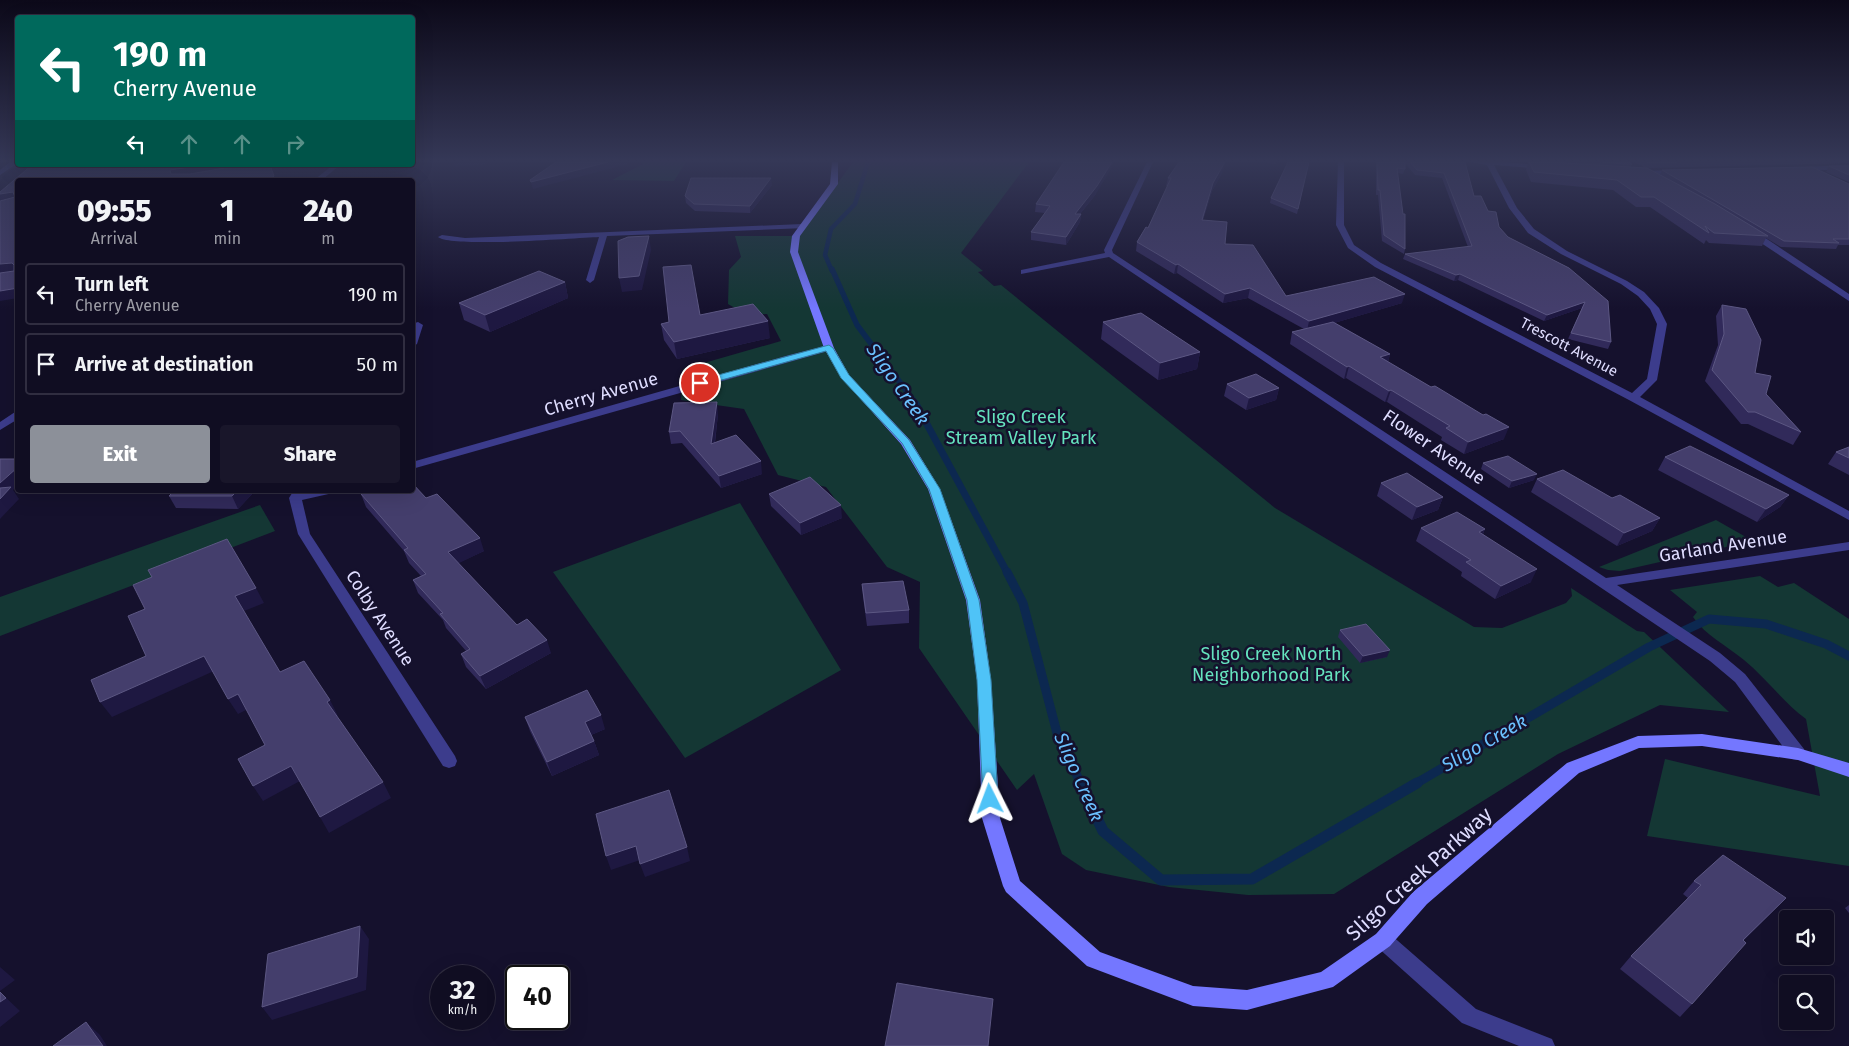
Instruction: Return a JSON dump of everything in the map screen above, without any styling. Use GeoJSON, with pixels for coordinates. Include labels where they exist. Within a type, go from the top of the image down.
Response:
{"type":"FeatureCollection","features":[{"type":"Feature","properties":{"kind":"street","name":"Sligo Creek Parkway"},"geometry":{"type":"LineString","coordinates":[[814,211],[796,236],[794,252],[829,348],[845,376],[906,442],[934,489],[973,600],[984,680],[991,818],[1012,886],[1094,958],[1193,996],[1246,1000],[1326,980],[1383,940],[1420,898],[1573,768],[1638,742],[1702,740],[1798,754],[1849,770]]}},
{"type":"Feature","properties":{"kind":"street"},"geometry":{"type":"LineString","coordinates":[[1024,272],[1110,254],[1108,250],[1127,211]]}},
{"type":"Feature","properties":{"kind":"street","name":"Trescott Avenue"},"geometry":{"type":"LineString","coordinates":[[1340,211],[1340,225],[1351,246],[1378,265],[1632,398],[1849,516]]}},
{"type":"Feature","properties":{"kind":"street"},"geometry":{"type":"LineString","coordinates":[[1516,211],[1532,232],[1555,248],[1622,281],[1642,294],[1660,315],[1662,324],[1652,380],[1632,398]]}},
{"type":"Feature","properties":{"kind":"street"},"geometry":{"type":"LineString","coordinates":[[442,238],[465,240],[802,226]]}},
{"type":"Feature","properties":{"kind":"street"},"geometry":{"type":"LineString","coordinates":[[1747,230],[1789,256],[1849,298]]}},
{"type":"Feature","properties":{"kind":"street"},"geometry":{"type":"LineString","coordinates":[[590,280],[604,234]]}},
{"type":"Feature","properties":{"kind":"street","name":"Flower Avenue"},"geometry":{"type":"LineString","coordinates":[[1110,254],[1715,657],[1740,678],[1798,754]]}},
{"type":"Feature","properties":{"kind":"street"},"geometry":{"type":"LineString","coordinates":[[415,334],[418,325]]}},
{"type":"Feature","properties":{"kind":"street","name":"Cherry Avenue"},"geometry":{"type":"LineString","coordinates":[[415,465],[829,348]]}},
{"type":"Feature","properties":{"kind":"street"},"geometry":{"type":"LineString","coordinates":[[0,427],[15,415]]}},
{"type":"Feature","properties":{"kind":"street","name":"Colby Avenue"},"geometry":{"type":"LineString","coordinates":[[297,494],[304,534],[449,761]]}},
{"type":"Feature","properties":{"kind":"street","name":"Garland Avenue"},"geometry":{"type":"LineString","coordinates":[[1602,583],[1849,546]]}},
{"type":"Feature","properties":{"kind":"street"},"geometry":{"type":"LineString","coordinates":[[1383,940],[1469,1016],[1546,1046]]}},
{"type":"Feature","properties":{"kind":"green space"},"geometry":{"type":"Polygon","coordinates":[[[817,211],[993,211],[961,253],[983,271],[978,272],[994,286],[1001,285],[1275,508],[1474,627],[1502,628],[1566,603],[1572,596],[1571,588],[1637,631],[1644,632],[1729,712],[1660,705],[1558,754],[1334,894],[1248,895],[1169,887],[1086,870],[1062,854],[1034,774],[1017,790],[919,648],[920,582],[887,567],[826,487],[778,475],[744,409],[681,400],[683,369],[781,341],[767,314],[747,315],[728,304],[729,270],[741,257],[735,236],[799,236],[817,211]]]}},
{"type":"Feature","properties":{"kind":"green space"},"geometry":{"type":"Polygon","coordinates":[[[740,503],[841,670],[685,758],[553,572],[740,503]]]}},
{"type":"Feature","properties":{"kind":"green space"},"geometry":{"type":"Polygon","coordinates":[[[260,505],[275,531],[0,636],[0,597],[260,505]]]}},
{"type":"Feature","properties":{"kind":"green space"},"geometry":{"type":"Polygon","coordinates":[[[1716,520],[1753,541],[1620,571],[1599,567],[1716,520]]]}},
{"type":"Feature","properties":{"kind":"green space"},"geometry":{"type":"Polygon","coordinates":[[[1760,576],[1778,587],[1794,583],[1849,619],[1849,866],[1647,836],[1665,759],[1820,796],[1806,719],[1752,667],[1704,630],[1693,617],[1697,612],[1670,590],[1760,576]]]}},
{"type":"Feature","properties":{"kind":"building"},"geometry":{"type":"Polygon","coordinates":[[[0,211],[15,211],[15,288],[0,291],[0,273],[14,271],[14,265],[12,263],[0,264],[0,211]]]}},
{"type":"Feature","properties":{"kind":"building"},"geometry":{"type":"Polygon","coordinates":[[[1046,211],[1078,211],[1075,214],[1081,214],[1066,237],[1031,232],[1046,211]]]}},
{"type":"Feature","properties":{"kind":"building"},"geometry":{"type":"Polygon","coordinates":[[[1156,211],[1205,211],[1202,220],[1227,222],[1225,244],[1253,245],[1286,296],[1374,277],[1405,294],[1309,321],[1250,288],[1225,294],[1178,264],[1176,265],[1137,242],[1146,227],[1148,228],[1156,211]]]}},
{"type":"Feature","properties":{"kind":"building"},"geometry":{"type":"Polygon","coordinates":[[[1382,211],[1403,211],[1403,214],[1405,214],[1405,249],[1384,235],[1382,211]]]}},
{"type":"Feature","properties":{"kind":"building"},"geometry":{"type":"Polygon","coordinates":[[[1459,211],[1496,212],[1499,227],[1508,237],[1569,268],[1608,301],[1611,342],[1571,333],[1585,302],[1547,315],[1460,274],[1456,275],[1405,254],[1472,246],[1459,211]]]}},
{"type":"Feature","properties":{"kind":"building"},"geometry":{"type":"Polygon","coordinates":[[[1675,211],[1726,211],[1768,236],[1714,233],[1705,226],[1709,233],[1675,211]]]}},
{"type":"Feature","properties":{"kind":"building"},"geometry":{"type":"Polygon","coordinates":[[[1732,211],[1849,211],[1849,239],[1833,239],[1839,243],[1784,241],[1732,211]]]}},
{"type":"Feature","properties":{"kind":"building"},"geometry":{"type":"Polygon","coordinates":[[[649,236],[639,276],[619,278],[618,241],[628,237],[649,236]]]}},
{"type":"Feature","properties":{"kind":"building"},"geometry":{"type":"Polygon","coordinates":[[[691,265],[700,315],[753,304],[768,321],[674,342],[661,324],[669,322],[663,267],[691,265]]]}},
{"type":"Feature","properties":{"kind":"building"},"geometry":{"type":"Polygon","coordinates":[[[539,271],[565,282],[485,315],[459,303],[539,271]]]}},
{"type":"Feature","properties":{"kind":"building"},"geometry":{"type":"Polygon","coordinates":[[[1722,305],[1746,309],[1761,340],[1755,373],[1771,376],[1766,394],[1801,432],[1755,412],[1748,412],[1712,370],[1724,334],[1722,305]]]}},
{"type":"Feature","properties":{"kind":"building"},"geometry":{"type":"Polygon","coordinates":[[[1141,313],[1200,352],[1160,363],[1103,322],[1141,313]]]}},
{"type":"Feature","properties":{"kind":"building"},"geometry":{"type":"Polygon","coordinates":[[[1333,322],[1390,354],[1380,357],[1431,387],[1435,386],[1483,415],[1486,414],[1509,427],[1468,442],[1446,428],[1450,426],[1391,390],[1389,391],[1349,366],[1347,367],[1292,332],[1333,322]]]}},
{"type":"Feature","properties":{"kind":"building"},"geometry":{"type":"Polygon","coordinates":[[[1256,374],[1279,388],[1249,398],[1227,384],[1256,374]]]}},
{"type":"Feature","properties":{"kind":"building"},"geometry":{"type":"Polygon","coordinates":[[[717,402],[711,444],[736,435],[761,461],[719,476],[680,431],[669,432],[674,403],[717,402]]]}},
{"type":"Feature","properties":{"kind":"building"},"geometry":{"type":"Polygon","coordinates":[[[1690,446],[1789,495],[1766,509],[1665,457],[1690,446]]]}},
{"type":"Feature","properties":{"kind":"building"},"geometry":{"type":"Polygon","coordinates":[[[1849,447],[1849,458],[1836,452],[1849,447]]]}},
{"type":"Feature","properties":{"kind":"building"},"geometry":{"type":"Polygon","coordinates":[[[1508,456],[1537,474],[1512,481],[1483,463],[1508,456]]]}},
{"type":"Feature","properties":{"kind":"building"},"geometry":{"type":"Polygon","coordinates":[[[0,459],[15,459],[15,470],[0,483],[0,459]]]}},
{"type":"Feature","properties":{"kind":"building"},"geometry":{"type":"Polygon","coordinates":[[[1563,470],[1612,498],[1620,495],[1660,518],[1624,533],[1537,479],[1563,470]]]}},
{"type":"Feature","properties":{"kind":"building"},"geometry":{"type":"Polygon","coordinates":[[[1407,473],[1443,497],[1417,507],[1381,483],[1407,473]]]}},
{"type":"Feature","properties":{"kind":"building"},"geometry":{"type":"Polygon","coordinates":[[[810,477],[841,505],[800,523],[769,494],[810,477]]]}},
{"type":"Feature","properties":{"kind":"building"},"geometry":{"type":"Polygon","coordinates":[[[415,486],[426,498],[437,494],[480,538],[448,552],[517,625],[527,619],[547,640],[480,676],[461,654],[470,649],[440,614],[443,613],[413,580],[426,574],[404,550],[408,548],[361,494],[415,493],[415,486]]]}},
{"type":"Feature","properties":{"kind":"building"},"geometry":{"type":"Polygon","coordinates":[[[11,487],[0,499],[0,488],[11,487]]]}},
{"type":"Feature","properties":{"kind":"building"},"geometry":{"type":"Polygon","coordinates":[[[172,493],[235,493],[232,496],[169,496],[172,493]]]}},
{"type":"Feature","properties":{"kind":"building"},"geometry":{"type":"Polygon","coordinates":[[[1457,512],[1485,529],[1479,532],[1537,569],[1501,586],[1466,562],[1471,560],[1421,528],[1457,512]]]}},
{"type":"Feature","properties":{"kind":"building"},"geometry":{"type":"Polygon","coordinates":[[[227,539],[256,588],[235,596],[280,672],[304,661],[330,700],[327,702],[383,782],[320,817],[291,766],[253,786],[238,759],[265,745],[238,694],[228,699],[204,656],[100,702],[91,680],[146,656],[128,616],[145,609],[133,585],[152,577],[148,570],[227,539]]]}},
{"type":"Feature","properties":{"kind":"building"},"geometry":{"type":"Polygon","coordinates":[[[903,581],[909,610],[866,613],[862,584],[903,581]]]}},
{"type":"Feature","properties":{"kind":"building"},"geometry":{"type":"Polygon","coordinates":[[[1366,624],[1390,650],[1363,656],[1340,630],[1366,624]]]}},
{"type":"Feature","properties":{"kind":"building"},"geometry":{"type":"Polygon","coordinates":[[[587,690],[601,715],[585,722],[594,741],[547,762],[525,717],[587,690]]]}},
{"type":"Feature","properties":{"kind":"building"},"geometry":{"type":"Polygon","coordinates":[[[669,790],[687,847],[640,864],[636,846],[606,856],[596,814],[669,790]]]}},
{"type":"Feature","properties":{"kind":"building"},"geometry":{"type":"Polygon","coordinates":[[[1723,855],[1786,898],[1743,940],[1746,943],[1692,1004],[1631,956],[1701,885],[1694,881],[1723,855]]]}},
{"type":"Feature","properties":{"kind":"building"},"geometry":{"type":"Polygon","coordinates":[[[360,926],[357,977],[262,1007],[268,954],[360,926]]]}},
{"type":"Feature","properties":{"kind":"building"},"geometry":{"type":"Polygon","coordinates":[[[897,983],[993,999],[988,1046],[885,1046],[897,983]]]}},
{"type":"Feature","properties":{"kind":"building"},"geometry":{"type":"Polygon","coordinates":[[[0,992],[6,998],[0,1002],[0,992]]]}},
{"type":"Feature","properties":{"kind":"building"},"geometry":{"type":"Polygon","coordinates":[[[86,1022],[103,1046],[53,1046],[86,1022]]]}},
{"type":"Feature","properties":{"kind":"waterway","name":"Sligo Creek"},"geometry":{"type":"LineString","coordinates":[[832,271],[825,255],[831,229],[848,211]]}},
{"type":"Feature","properties":{"kind":"waterway","name":"Sligo Creek"},"geometry":{"type":"LineString","coordinates":[[832,269],[857,325],[917,405]]}},
{"type":"Feature","properties":{"kind":"waterway","name":"Sligo Creek"},"geometry":{"type":"LineString","coordinates":[[916,404],[1008,574]]}},
{"type":"Feature","properties":{"kind":"waterway","name":"Sligo Creek"},"geometry":{"type":"LineString","coordinates":[[1007,572],[1023,603],[1057,733],[1081,784]]}},
{"type":"Feature","properties":{"kind":"waterway","name":"Sligo Creek"},"geometry":{"type":"LineString","coordinates":[[1415,784],[1649,647],[1709,619],[1766,624],[1826,644],[1849,656]]}},
{"type":"Feature","properties":{"kind":"waterway","name":"Sligo Creek"},"geometry":{"type":"LineString","coordinates":[[1080,783],[1103,831],[1161,880],[1252,879],[1417,783]]}},
{"type":"Feature","properties":{"kind":"route"},"geometry":{"type":"LineString","coordinates":[[700,383],[829,348],[845,376],[906,442],[934,489],[973,600],[984,680],[990,799]]}},
{"type":"Feature","properties":{"kind":"park label","name":"Sligo Creek Stream Valley Park"},"geometry":{"type":"Point","coordinates":[1021,427]}},
{"type":"Feature","properties":{"kind":"park label","name":"Sligo Creek North Neighborhood Park"},"geometry":{"type":"Point","coordinates":[1271,664]}}]}
